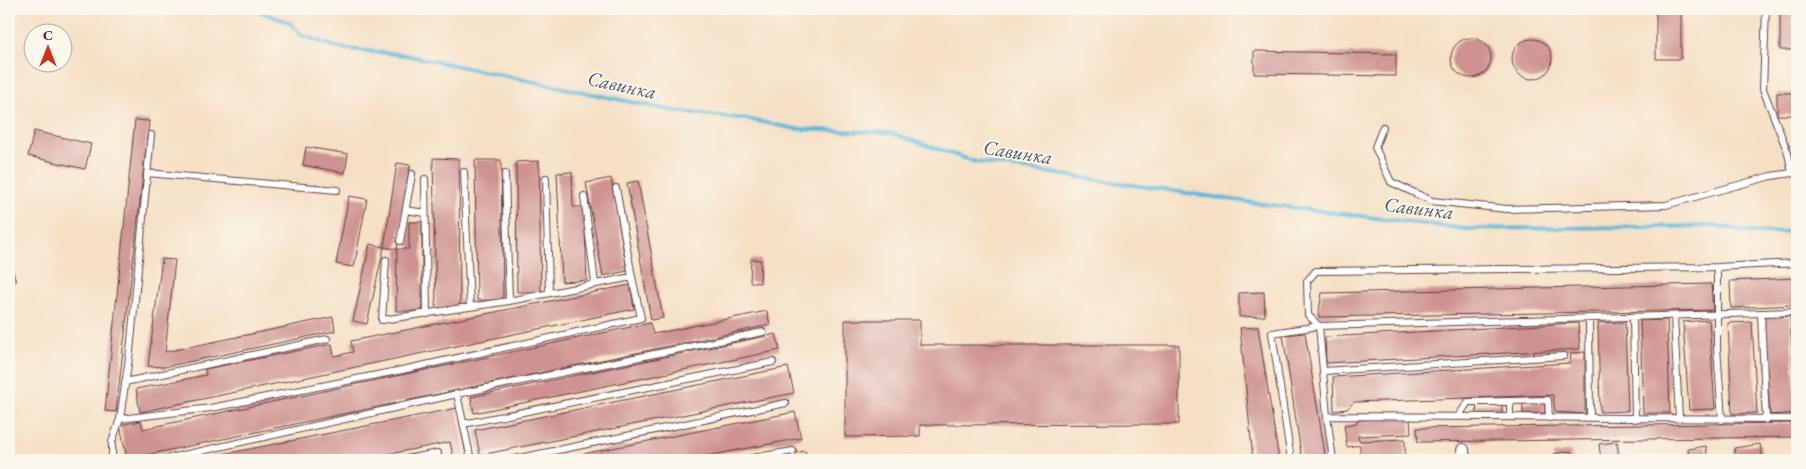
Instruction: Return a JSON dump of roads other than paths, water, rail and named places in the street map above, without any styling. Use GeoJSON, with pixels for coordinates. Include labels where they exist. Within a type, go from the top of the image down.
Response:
{"type":"FeatureCollection","features":[{"type":"Feature","properties":{"kind":"lane"},"geometry":{"type":"LineString","coordinates":[[1383,127],[1375,147],[1391,182],[1432,201],[1507,209],[1666,206],[1771,176],[1795,174],[1763,89],[1766,9]]}},
{"type":"Feature","properties":{"kind":"lane"},"geometry":{"type":"LineString","coordinates":[[112,460],[112,442],[120,419],[125,382],[151,135]]}},
{"type":"Feature","properties":{"kind":"lane"},"geometry":{"type":"LineString","coordinates":[[464,172],[470,308]]}},
{"type":"Feature","properties":{"kind":"lane"},"geometry":{"type":"LineString","coordinates":[[147,173],[337,190]]}},
{"type":"Feature","properties":{"kind":"lane"},"geometry":{"type":"LineString","coordinates":[[400,241],[412,174]]}},
{"type":"Feature","properties":{"kind":"lane"},"geometry":{"type":"LineString","coordinates":[[504,174],[509,301]]}},
{"type":"Feature","properties":{"kind":"lane"},"geometry":{"type":"LineString","coordinates":[[546,178],[549,292]]}},
{"type":"Feature","properties":{"kind":"lane"},"geometry":{"type":"LineString","coordinates":[[424,179],[427,314]]}},
{"type":"Feature","properties":{"kind":"lane"},"geometry":{"type":"LineString","coordinates":[[120,419],[211,408],[402,370],[641,318],[616,188]]}},
{"type":"Feature","properties":{"kind":"lane"},"geometry":{"type":"LineString","coordinates":[[584,196],[595,283]]}},
{"type":"Feature","properties":{"kind":"lane"},"geometry":{"type":"LineString","coordinates":[[406,210],[425,213]]}},
{"type":"Feature","properties":{"kind":"lane"},"geometry":{"type":"LineString","coordinates":[[386,260],[382,320],[470,308],[632,277]]}},
{"type":"Feature","properties":{"kind":"lane"},"geometry":{"type":"LineString","coordinates":[[1333,460],[1319,326],[1308,315],[1308,281],[1316,271],[1717,267],[1797,263]]}},
{"type":"Feature","properties":{"kind":"lane"},"geometry":{"type":"LineString","coordinates":[[1717,267],[1717,347],[1722,420]]}},
{"type":"Feature","properties":{"kind":"lane"},"geometry":{"type":"LineString","coordinates":[[1291,460],[1272,333],[1319,326],[1589,320],[1797,312]]}},
{"type":"Feature","properties":{"kind":"lane"},"geometry":{"type":"LineString","coordinates":[[1760,314],[1766,420]]}},
{"type":"Feature","properties":{"kind":"lane"},"geometry":{"type":"LineString","coordinates":[[1674,317],[1679,419]]}},
{"type":"Feature","properties":{"kind":"lane"},"geometry":{"type":"LineString","coordinates":[[1632,318],[1634,419]]}},
{"type":"Feature","properties":{"kind":"lane"},"geometry":{"type":"LineString","coordinates":[[1589,320],[1590,418]]}},
{"type":"Feature","properties":{"kind":"lane"},"geometry":{"type":"LineString","coordinates":[[161,460],[457,394],[763,332]]}},
{"type":"Feature","properties":{"kind":"lane"},"geometry":{"type":"LineString","coordinates":[[125,382],[327,339]]}},
{"type":"Feature","properties":{"kind":"lane"},"geometry":{"type":"LineString","coordinates":[[1323,371],[1564,356]]}},
{"type":"Feature","properties":{"kind":"lane"},"geometry":{"type":"LineString","coordinates":[[463,424],[773,362]]}},
{"type":"Feature","properties":{"kind":"lane"},"geometry":{"type":"LineString","coordinates":[[457,394],[471,460]]}},
{"type":"Feature","properties":{"kind":"lane"},"geometry":{"type":"LineString","coordinates":[[1458,417],[1468,402],[1548,400],[1549,418]]}},
{"type":"Feature","properties":{"kind":"lane"},"geometry":{"type":"LineString","coordinates":[[1510,401],[1510,418]]}},
{"type":"Feature","properties":{"kind":"lane"},"geometry":{"type":"LineString","coordinates":[[510,460],[786,404]]}},
{"type":"Feature","properties":{"kind":"lane"},"geometry":{"type":"LineString","coordinates":[[1327,416],[1797,419]]}},
{"type":"Feature","properties":{"kind":"lane"},"geometry":{"type":"LineString","coordinates":[[741,460],[793,451]]}},
{"type":"Feature","properties":{"kind":"lane"},"geometry":{"type":"LineString","coordinates":[[401,460],[438,453]]}},
{"type":"Feature","properties":{"kind":"waterway","name":"Савинка"},"geometry":{"type":"LineString","coordinates":[[253,9],[290,23],[301,35],[339,48],[405,55],[674,111],[747,119],[796,129],[891,133],[976,162],[1248,202],[1465,229],[1717,226],[1755,233],[1797,231]]}}]}
